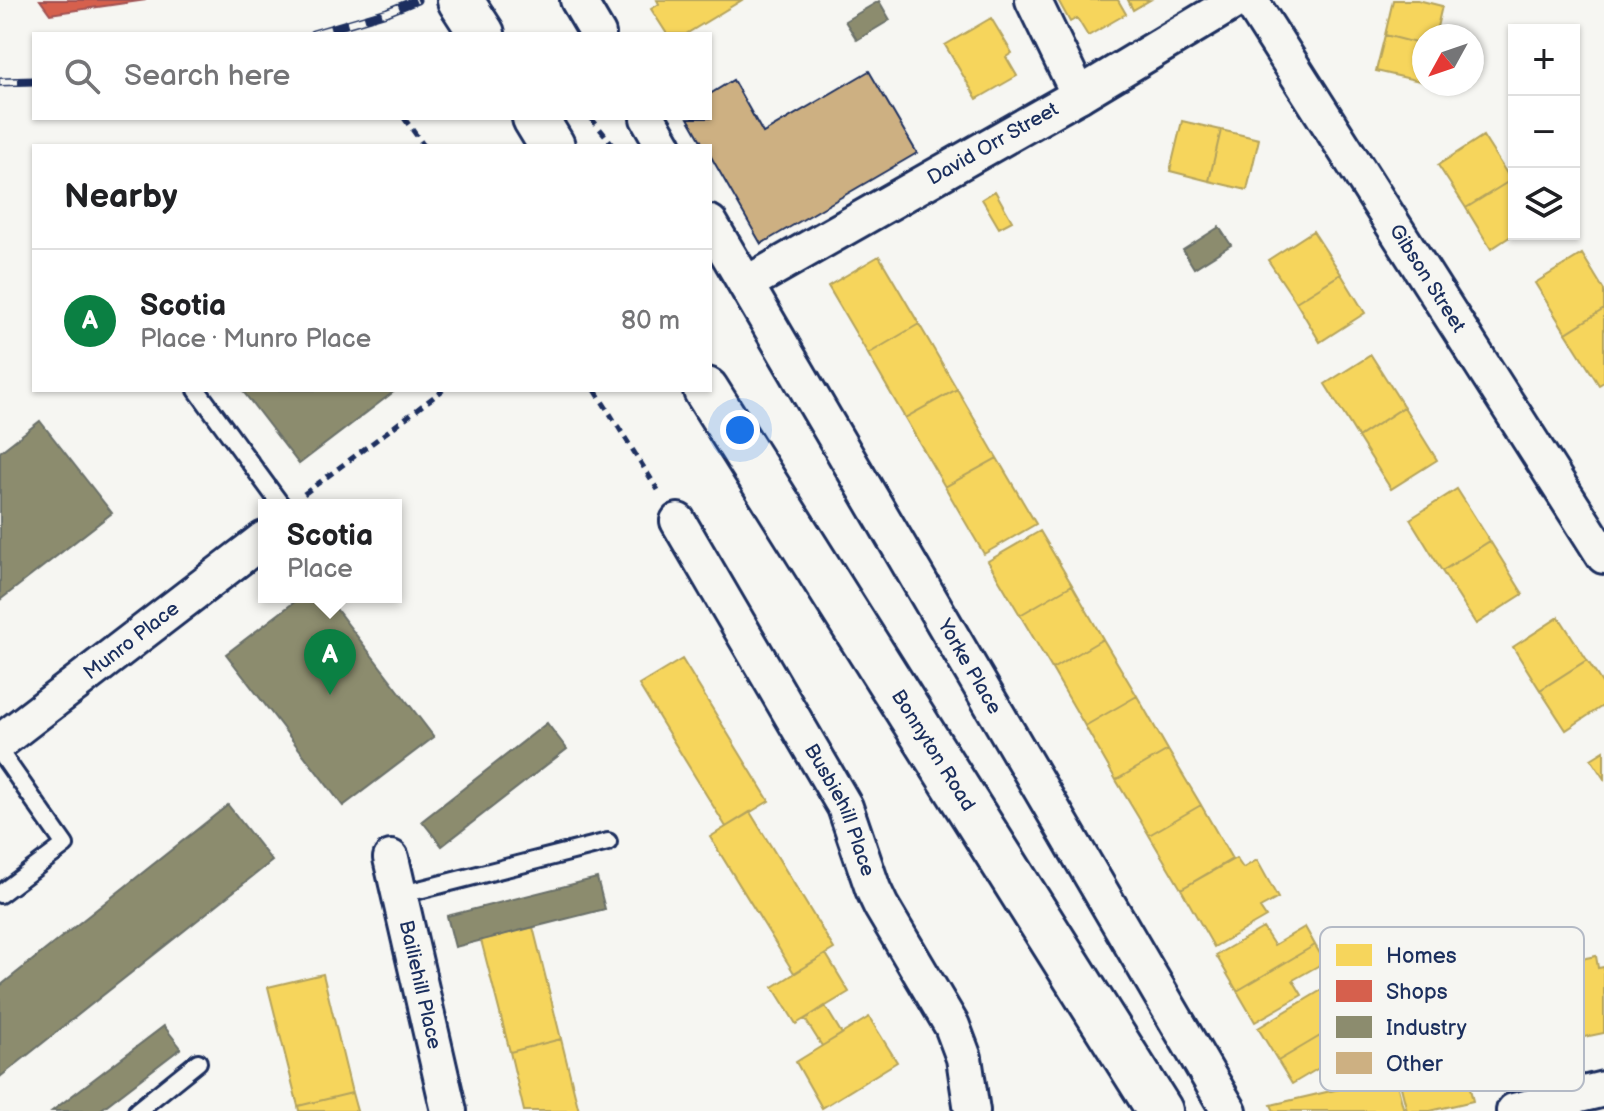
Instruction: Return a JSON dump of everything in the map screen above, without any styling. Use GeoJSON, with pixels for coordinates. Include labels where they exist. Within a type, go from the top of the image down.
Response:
{"type":"FeatureCollection","features":[{"type":"Feature","properties":{"kind":"street"},"geometry":{"type":"LineString","coordinates":[[460,0],[481,32]]}},
{"type":"Feature","properties":{"kind":"street"},"geometry":{"type":"LineString","coordinates":[[578,0],[597,32]]}},
{"type":"Feature","properties":{"kind":"street"},"geometry":{"type":"LineString","coordinates":[[1033,0],[1079,95]]}},
{"type":"Feature","properties":{"kind":"street","name":"David Orr Street"},"geometry":{"type":"LineString","coordinates":[[746,284],[1079,95],[1237,0]]}},
{"type":"Feature","properties":{"kind":"street","name":"Gibson Street"},"geometry":{"type":"LineString","coordinates":[[1250,0],[1604,556]]}},
{"type":"Feature","properties":{"kind":"street"},"geometry":{"type":"LineString","coordinates":[[536,120],[551,144]]}},
{"type":"Feature","properties":{"kind":"street"},"geometry":{"type":"LineString","coordinates":[[649,120],[663,144]]}},
{"type":"Feature","properties":{"kind":"street","name":"Yorke Place"},"geometry":{"type":"LineString","coordinates":[[712,226],[1229,1111]]}},
{"type":"Feature","properties":{"kind":"street","name":"Bonnyton Road"},"geometry":{"type":"LineString","coordinates":[[707,392],[1160,1111]]}},
{"type":"Feature","properties":{"kind":"street","name":"Busbiehill Place"},"geometry":{"type":"LineString","coordinates":[[678,521],[845,807],[881,906],[960,1043],[972,1111]]}},
{"type":"Feature","properties":{"kind":"street","name":"Munro Place"},"geometry":{"type":"LineString","coordinates":[[0,742],[258,544]]}},
{"type":"Feature","properties":{"kind":"street","name":"Bailiehill Place"},"geometry":{"type":"LineString","coordinates":[[391,858],[449,1111]]}},
{"type":"Feature","properties":{"kind":"street"},"geometry":{"type":"LineString","coordinates":[[1514,1111],[1569,1104],[1604,1089]]}},
{"type":"Feature","properties":{"kind":"lane"},"geometry":{"type":"LineString","coordinates":[[198,392],[277,499]]}},
{"type":"Feature","properties":{"kind":"lane"},"geometry":{"type":"LineString","coordinates":[[0,752],[65,845],[0,894]]}},
{"type":"Feature","properties":{"kind":"lane"},"geometry":{"type":"LineString","coordinates":[[399,895],[608,842]]}},
{"type":"Feature","properties":{"kind":"lane"},"geometry":{"type":"LineString","coordinates":[[137,1111],[198,1062]]}},
{"type":"Feature","properties":{"kind":"path"},"geometry":{"type":"LineString","coordinates":[[405,120],[423,144]]}},
{"type":"Feature","properties":{"kind":"path"},"geometry":{"type":"LineString","coordinates":[[593,120],[612,144]]}},
{"type":"Feature","properties":{"kind":"path"},"geometry":{"type":"LineString","coordinates":[[304,495],[440,392]]}},
{"type":"Feature","properties":{"kind":"path"},"geometry":{"type":"LineString","coordinates":[[596,392],[678,521]]}},
{"type":"Feature","properties":{"kind":"building: Homes"},"geometry":{"type":"Polygon","coordinates":[[[657,0],[742,0],[689,32],[666,32],[651,9],[659,4],[657,0]]]}},
{"type":"Feature","properties":{"kind":"building: Homes"},"geometry":{"type":"Polygon","coordinates":[[[1058,0],[1118,0],[1126,14],[1088,36],[1077,18],[1070,22],[1058,0]]]}},
{"type":"Feature","properties":{"kind":"building: Homes"},"geometry":{"type":"Polygon","coordinates":[[[1128,0],[1150,0],[1133,10],[1128,0]]]}},
{"type":"Feature","properties":{"kind":"building: Homes"},"geometry":{"type":"Polygon","coordinates":[[[1393,0],[1418,0],[1442,6],[1438,24],[1412,24],[1412,42],[1385,35],[1393,0]]]}},
{"type":"Feature","properties":{"kind":"building: Homes"},"geometry":{"type":"Polygon","coordinates":[[[991,18],[1012,53],[1006,57],[1017,76],[977,99],[945,45],[991,18]]]}},
{"type":"Feature","properties":{"kind":"building: Homes"},"geometry":{"type":"Polygon","coordinates":[[[1385,35],[1412,42],[1412,79],[1376,71],[1385,35]]]}},
{"type":"Feature","properties":{"kind":"building: Homes"},"geometry":{"type":"Polygon","coordinates":[[[1182,121],[1221,130],[1209,181],[1170,171],[1182,121]]]}},
{"type":"Feature","properties":{"kind":"building: Homes"},"geometry":{"type":"Polygon","coordinates":[[[1221,130],[1259,139],[1247,190],[1209,181],[1221,130]]]}},
{"type":"Feature","properties":{"kind":"building: Homes"},"geometry":{"type":"Polygon","coordinates":[[[1483,136],[1508,175],[1508,182],[1466,208],[1438,165],[1483,136]]]}},
{"type":"Feature","properties":{"kind":"building: Homes"},"geometry":{"type":"Polygon","coordinates":[[[1508,182],[1508,238],[1491,249],[1466,208],[1508,182]]]}},
{"type":"Feature","properties":{"kind":"building: Homes"},"geometry":{"type":"Polygon","coordinates":[[[995,191],[1012,221],[999,228],[982,199],[995,191]]]}},
{"type":"Feature","properties":{"kind":"building: Homes"},"geometry":{"type":"Polygon","coordinates":[[[1313,231],[1341,274],[1296,302],[1268,260],[1313,231]]]}},
{"type":"Feature","properties":{"kind":"building: Homes"},"geometry":{"type":"Polygon","coordinates":[[[1582,254],[1604,290],[1604,309],[1566,333],[1535,283],[1582,254]]]}},
{"type":"Feature","properties":{"kind":"building: Homes"},"geometry":{"type":"Polygon","coordinates":[[[879,256],[919,324],[868,354],[828,286],[879,256]]]}},
{"type":"Feature","properties":{"kind":"building: Homes"},"geometry":{"type":"Polygon","coordinates":[[[1341,274],[1365,313],[1320,342],[1296,302],[1341,274]]]}},
{"type":"Feature","properties":{"kind":"building: Homes"},"geometry":{"type":"Polygon","coordinates":[[[1604,309],[1604,382],[1599,385],[1566,333],[1604,309]]]}},
{"type":"Feature","properties":{"kind":"building: Homes"},"geometry":{"type":"Polygon","coordinates":[[[919,324],[957,389],[905,418],[868,354],[919,324]]]}},
{"type":"Feature","properties":{"kind":"building: Homes"},"geometry":{"type":"Polygon","coordinates":[[[1371,355],[1404,407],[1358,437],[1325,384],[1371,355]]]}},
{"type":"Feature","properties":{"kind":"building: Homes"},"geometry":{"type":"Polygon","coordinates":[[[957,389],[997,458],[945,487],[905,418],[957,389]]]}},
{"type":"Feature","properties":{"kind":"building: Homes"},"geometry":{"type":"Polygon","coordinates":[[[1404,407],[1437,460],[1391,489],[1358,437],[1404,407]]]}},
{"type":"Feature","properties":{"kind":"building: Homes"},"geometry":{"type":"Polygon","coordinates":[[[997,458],[1036,524],[984,554],[945,487],[997,458]]]}},
{"type":"Feature","properties":{"kind":"building: Homes"},"geometry":{"type":"Polygon","coordinates":[[[1457,489],[1490,541],[1442,571],[1410,519],[1457,489]]]}},
{"type":"Feature","properties":{"kind":"building: Homes"},"geometry":{"type":"Polygon","coordinates":[[[1040,531],[1072,585],[1020,615],[988,561],[1040,531]]]}},
{"type":"Feature","properties":{"kind":"building: Homes"},"geometry":{"type":"Polygon","coordinates":[[[1490,541],[1523,594],[1476,624],[1442,571],[1490,541]]]}},
{"type":"Feature","properties":{"kind":"building: Homes"},"geometry":{"type":"Polygon","coordinates":[[[1072,585],[1103,639],[1052,669],[1020,615],[1072,585]]]}},
{"type":"Feature","properties":{"kind":"building: Homes"},"geometry":{"type":"Polygon","coordinates":[[[1559,617],[1587,660],[1540,690],[1513,647],[1559,617]]]}},
{"type":"Feature","properties":{"kind":"building: Homes"},"geometry":{"type":"Polygon","coordinates":[[[1103,639],[1137,696],[1085,726],[1052,669],[1103,639]]]}},
{"type":"Feature","properties":{"kind":"building: Homes"},"geometry":{"type":"Polygon","coordinates":[[[682,659],[769,801],[726,827],[639,685],[682,659]]]}},
{"type":"Feature","properties":{"kind":"building: Homes"},"geometry":{"type":"Polygon","coordinates":[[[1587,660],[1604,686],[1604,705],[1566,730],[1540,690],[1587,660]]]}},
{"type":"Feature","properties":{"kind":"building: Homes"},"geometry":{"type":"Polygon","coordinates":[[[1137,696],[1168,750],[1116,780],[1085,726],[1137,696]]]}},
{"type":"Feature","properties":{"kind":"building: Homes"},"geometry":{"type":"Polygon","coordinates":[[[1168,750],[1201,805],[1149,835],[1116,780],[1168,750]]]}},
{"type":"Feature","properties":{"kind":"building: Homes"},"geometry":{"type":"Polygon","coordinates":[[[1604,751],[1604,779],[1591,759],[1604,751]]]}},
{"type":"Feature","properties":{"kind":"building: Homes"},"geometry":{"type":"Polygon","coordinates":[[[1201,805],[1232,859],[1181,889],[1149,835],[1201,805]]]}},
{"type":"Feature","properties":{"kind":"building: Homes"},"geometry":{"type":"Polygon","coordinates":[[[750,812],[834,949],[794,973],[710,837],[750,812]]]}},
{"type":"Feature","properties":{"kind":"building: Homes"},"geometry":{"type":"Polygon","coordinates":[[[1236,858],[1243,868],[1257,860],[1278,898],[1260,908],[1266,917],[1214,947],[1181,889],[1236,858]]]}},
{"type":"Feature","properties":{"kind":"building: Homes"},"geometry":{"type":"Polygon","coordinates":[[[533,927],[561,1039],[510,1052],[481,940],[533,927]]]}},
{"type":"Feature","properties":{"kind":"building: Homes"},"geometry":{"type":"Polygon","coordinates":[[[1305,927],[1315,945],[1237,991],[1216,955],[1263,928],[1274,945],[1305,927]]]}},
{"type":"Feature","properties":{"kind":"building: Homes"},"geometry":{"type":"Polygon","coordinates":[[[1315,945],[1320,954],[1320,965],[1293,980],[1302,995],[1255,1022],[1237,991],[1315,945]]]}},
{"type":"Feature","properties":{"kind":"building: Homes"},"geometry":{"type":"Polygon","coordinates":[[[826,954],[849,992],[796,1024],[773,987],[826,954]]]}},
{"type":"Feature","properties":{"kind":"building: Homes"},"geometry":{"type":"Polygon","coordinates":[[[1596,956],[1598,968],[1604,967],[1604,1033],[1584,1037],[1584,958],[1596,956]]]}},
{"type":"Feature","properties":{"kind":"building: Homes"},"geometry":{"type":"Polygon","coordinates":[[[323,974],[352,1093],[298,1106],[268,987],[323,974]]]}},
{"type":"Feature","properties":{"kind":"building: Homes"},"geometry":{"type":"Polygon","coordinates":[[[1320,991],[1320,1036],[1278,1061],[1258,1028],[1320,991]]]}},
{"type":"Feature","properties":{"kind":"building: Homes"},"geometry":{"type":"Polygon","coordinates":[[[825,1006],[842,1034],[822,1046],[805,1019],[825,1006]]]}},
{"type":"Feature","properties":{"kind":"building: Homes"},"geometry":{"type":"Polygon","coordinates":[[[869,1017],[897,1062],[822,1108],[796,1062],[869,1017]]]}},
{"type":"Feature","properties":{"kind":"building: Homes"},"geometry":{"type":"Polygon","coordinates":[[[1320,1036],[1320,1067],[1292,1084],[1278,1061],[1320,1036]]]}},
{"type":"Feature","properties":{"kind":"building: Homes"},"geometry":{"type":"Polygon","coordinates":[[[561,1039],[579,1111],[524,1111],[510,1052],[561,1039]]]}},
{"type":"Feature","properties":{"kind":"building: Homes"},"geometry":{"type":"Polygon","coordinates":[[[1331,1091],[1399,1091],[1404,1111],[1274,1111],[1271,1105],[1331,1091]]]}},
{"type":"Feature","properties":{"kind":"building: Homes"},"geometry":{"type":"Polygon","coordinates":[[[1402,1091],[1471,1091],[1473,1101],[1430,1111],[1407,1111],[1402,1091]]]}},
{"type":"Feature","properties":{"kind":"building: Homes"},"geometry":{"type":"Polygon","coordinates":[[[352,1093],[357,1111],[299,1111],[298,1106],[352,1093]]]}},
{"type":"Feature","properties":{"kind":"building: Shops"},"geometry":{"type":"Polygon","coordinates":[[[40,0],[146,0],[50,14],[40,0]]]}},
{"type":"Feature","properties":{"kind":"building: Industry"},"geometry":{"type":"Polygon","coordinates":[[[879,1],[890,20],[857,40],[845,21],[879,1]]]}},
{"type":"Feature","properties":{"kind":"building: Industry"},"geometry":{"type":"Polygon","coordinates":[[[1219,227],[1231,245],[1194,268],[1183,250],[1219,227]]]}},
{"type":"Feature","properties":{"kind":"building: Industry"},"geometry":{"type":"Polygon","coordinates":[[[244,392],[393,392],[299,464],[244,392]]]}},
{"type":"Feature","properties":{"kind":"building: Industry"},"geometry":{"type":"Polygon","coordinates":[[[40,421],[112,513],[0,600],[0,452],[40,421]]]}},
{"type":"Feature","properties":{"kind":"building: Industry"},"geometry":{"type":"Polygon","coordinates":[[[293,603],[332,603],[434,737],[343,806],[226,654],[293,603]]]}},
{"type":"Feature","properties":{"kind":"building: Industry"},"geometry":{"type":"Polygon","coordinates":[[[547,723],[567,749],[442,846],[422,821],[547,723]]]}},
{"type":"Feature","properties":{"kind":"building: Industry"},"geometry":{"type":"Polygon","coordinates":[[[228,805],[272,861],[0,1077],[0,986],[228,805]]]}},
{"type":"Feature","properties":{"kind":"building: Industry"},"geometry":{"type":"Polygon","coordinates":[[[597,878],[605,909],[455,947],[447,916],[597,878]]]}},
{"type":"Feature","properties":{"kind":"building: Industry"},"geometry":{"type":"Polygon","coordinates":[[[164,1026],[181,1048],[99,1111],[52,1111],[164,1026]]]}},
{"type":"Feature","properties":{"kind":"building: Other"},"geometry":{"type":"Polygon","coordinates":[[[869,71],[917,153],[761,244],[712,158],[712,144],[703,144],[689,120],[712,120],[712,93],[733,80],[763,133],[869,71]]]}},
{"type":"Feature","properties":{"kind":"railway"},"geometry":{"type":"LineString","coordinates":[[320,32],[417,0]]}},
{"type":"Feature","properties":{"kind":"railway"},"geometry":{"type":"LineString","coordinates":[[0,82],[32,81]]}},
{"type":"Feature","properties":{"kind":"place","name":"Scotia"},"geometry":{"type":"Point","coordinates":[330,695]}}]}
